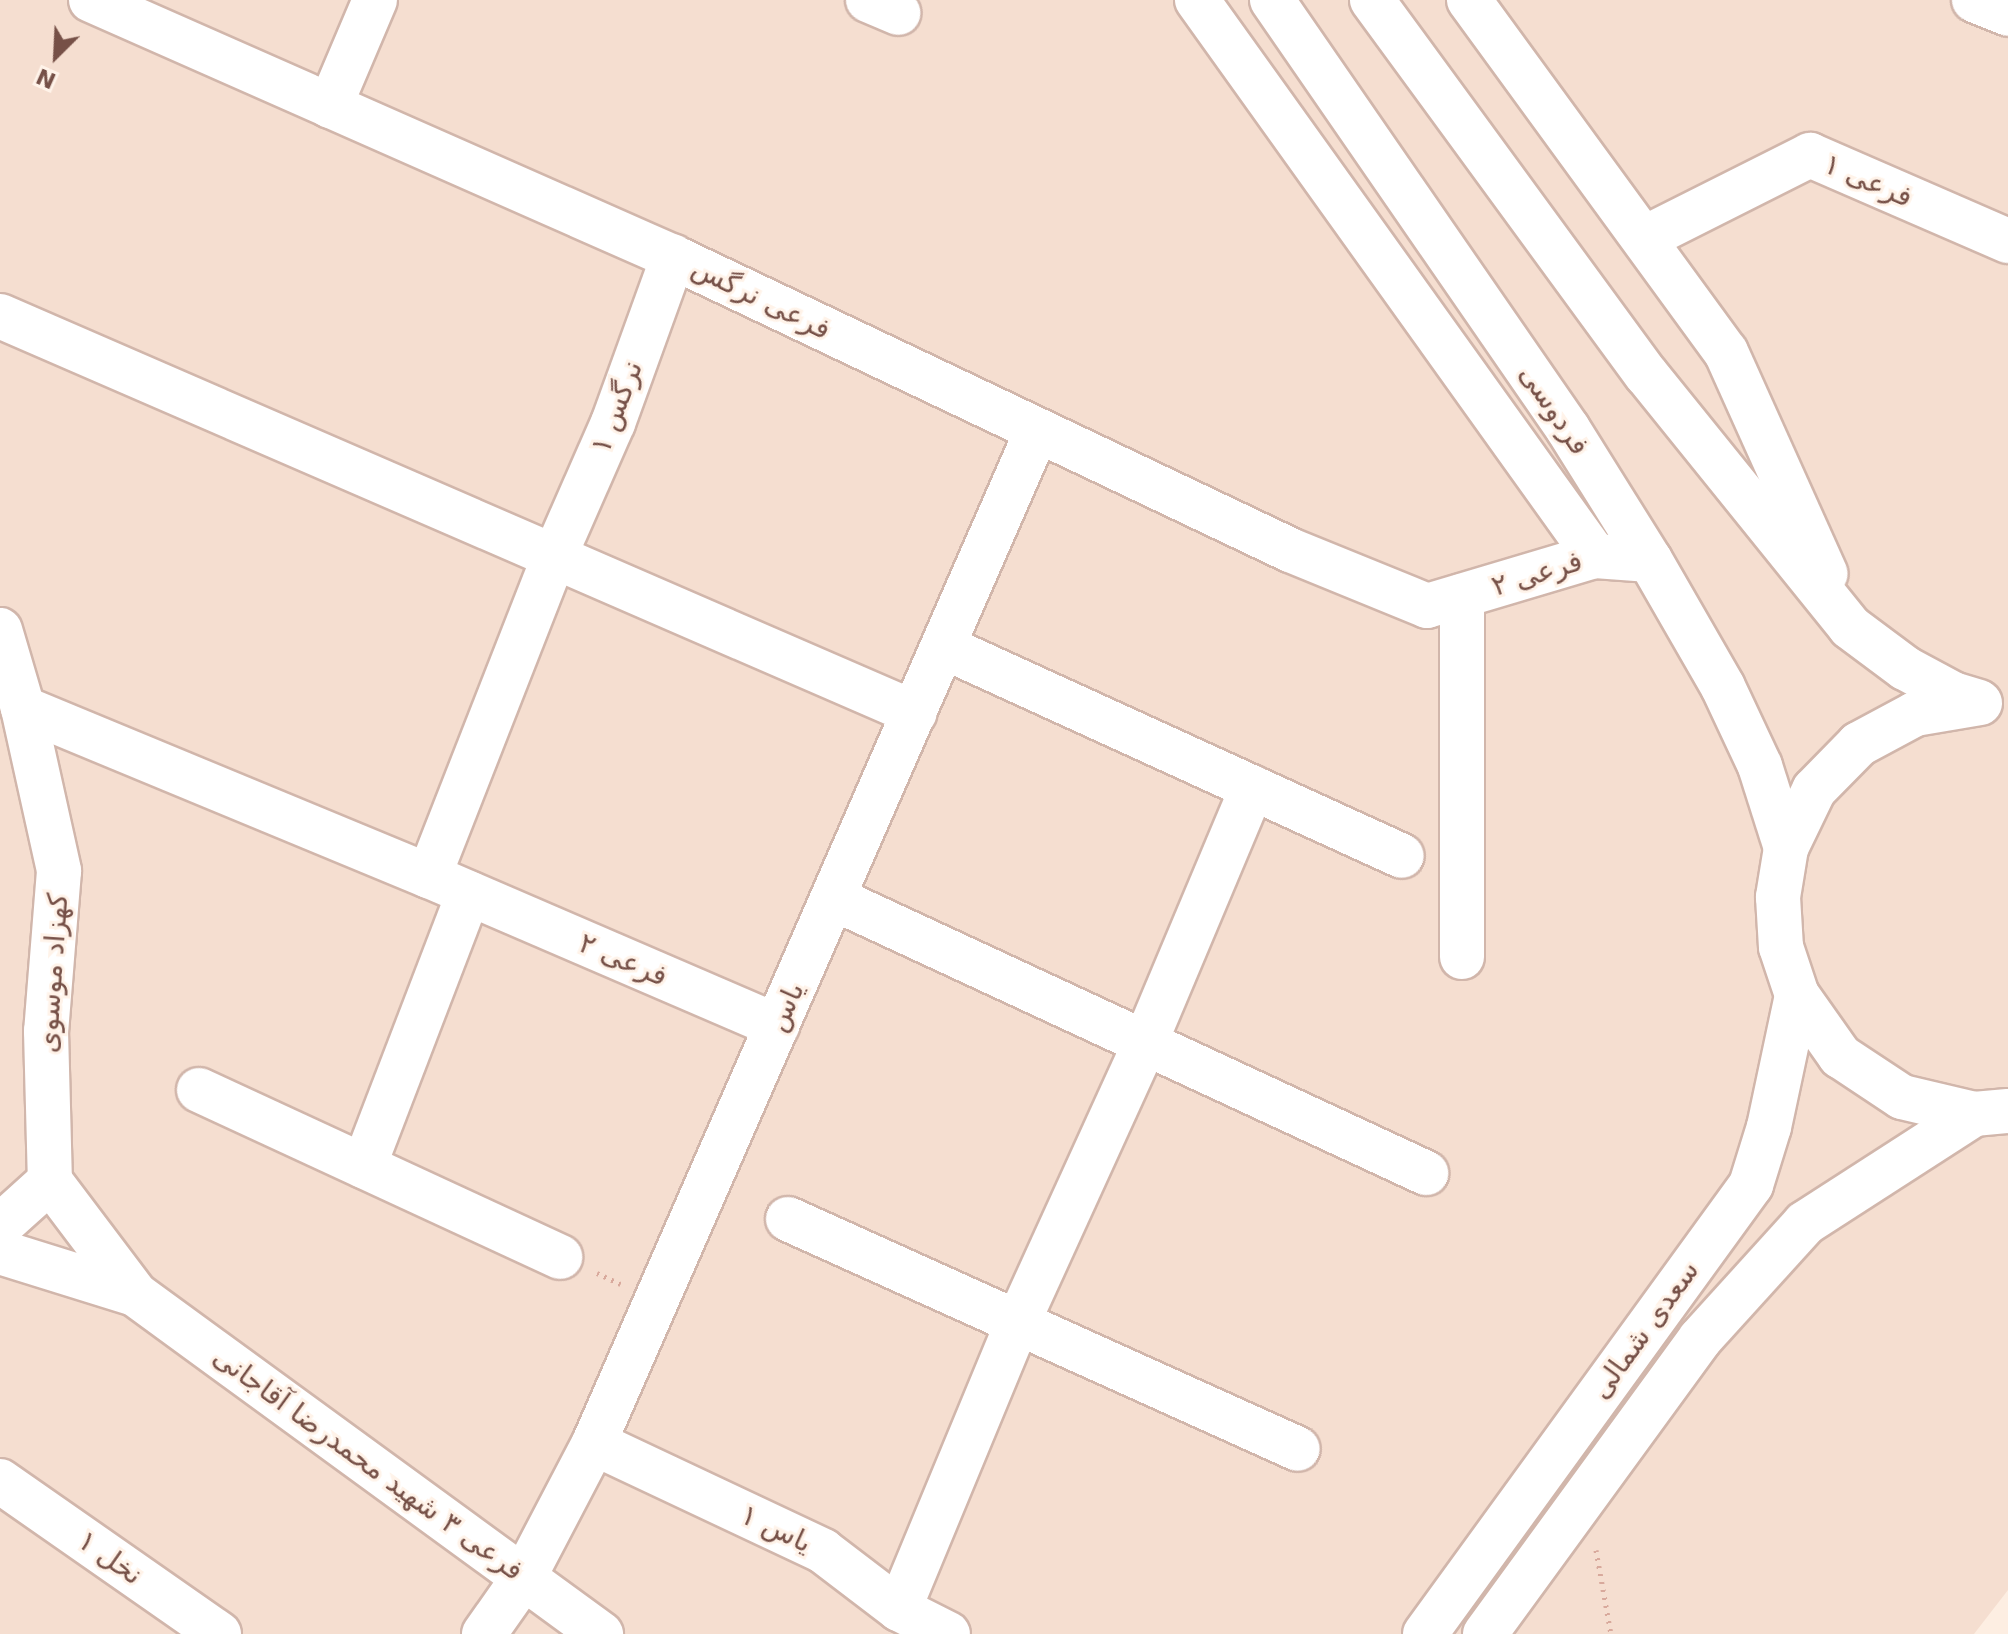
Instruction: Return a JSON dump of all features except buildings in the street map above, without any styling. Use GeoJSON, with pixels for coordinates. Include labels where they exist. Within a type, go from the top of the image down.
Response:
{"type":"FeatureCollection","features":[{"type":"Feature","properties":{"kind":"street","name":"فرعی نرگس"},"geometry":{"type":"LineString","coordinates":[[91,0],[673,257],[1290,550],[1444,601]]}},
{"type":"Feature","properties":{"kind":"street"},"geometry":{"type":"LineString","coordinates":[[330,106],[375,0]]}},
{"type":"Feature","properties":{"kind":"street"},"geometry":{"type":"LineString","coordinates":[[1197,0],[1595,556]]}},
{"type":"Feature","properties":{"kind":"street","name":"فردوسی"},"geometry":{"type":"LineString","coordinates":[[1272,0],[1568,429],[1650,560],[1723,687],[1760,766],[1786,848]]}},
{"type":"Feature","properties":{"kind":"street"},"geometry":{"type":"LineString","coordinates":[[1372,0],[1646,374],[1850,627],[1905,668],[1953,694],[1993,704]]}},
{"type":"Feature","properties":{"kind":"street"},"geometry":{"type":"LineString","coordinates":[[1469,0],[1726,352],[1850,627]]}},
{"type":"Feature","properties":{"kind":"street"},"geometry":{"type":"LineString","coordinates":[[1974,0],[2008,14]]}},
{"type":"Feature","properties":{"kind":"street","name":"فرعی ۱"},"geometry":{"type":"LineString","coordinates":[[1645,238],[1810,155],[2008,241]]}},
{"type":"Feature","properties":{"kind":"street","name":"نرگس ۱"},"geometry":{"type":"LineString","coordinates":[[429,876],[555,555],[613,423],[673,257]]}},
{"type":"Feature","properties":{"kind":"street"},"geometry":{"type":"LineString","coordinates":[[0,316],[915,713]]}},
{"type":"Feature","properties":{"kind":"street","name":"یاس"},"geometry":{"type":"LineString","coordinates":[[484,1634],[524,1577],[594,1443],[1037,431]]}},
{"type":"Feature","properties":{"kind":"street","name":"فرعی ۲"},"geometry":{"type":"LineString","coordinates":[[1444,601],[1595,556],[1650,560]]}},
{"type":"Feature","properties":{"kind":"street"},"geometry":{"type":"LineString","coordinates":[[1444,601],[1462,957]]}},
{"type":"Feature","properties":{"kind":"street","name":"کهزاد موسوی"},"geometry":{"type":"LineString","coordinates":[[0,630],[23,708],[59,871],[46,1031],[50,1181]]}},
{"type":"Feature","properties":{"kind":"street"},"geometry":{"type":"LineString","coordinates":[[944,647],[1402,856]]}},
{"type":"Feature","properties":{"kind":"street"},"geometry":{"type":"LineString","coordinates":[[1991,1112],[1902,1097],[1840,1056],[1797,995],[1781,947],[1778,897],[1786,848],[1814,790],[1859,744],[1915,714],[1993,704]]}},
{"type":"Feature","properties":{"kind":"street","name":"فرعی ۲"},"geometry":{"type":"LineString","coordinates":[[23,708],[429,876],[777,1026]]}},
{"type":"Feature","properties":{"kind":"street"},"geometry":{"type":"LineString","coordinates":[[899,1609],[1018,1322],[1145,1043],[1252,788]]}},
{"type":"Feature","properties":{"kind":"street"},"geometry":{"type":"LineString","coordinates":[[364,1166],[469,893]]}},
{"type":"Feature","properties":{"kind":"street"},"geometry":{"type":"LineString","coordinates":[[833,898],[1426,1173]]}},
{"type":"Feature","properties":{"kind":"street","name":"سعدی شمالی"},"geometry":{"type":"LineString","coordinates":[[1425,1634],[1751,1185],[1769,1127],[1797,995]]}},
{"type":"Feature","properties":{"kind":"street"},"geometry":{"type":"LineString","coordinates":[[199,1090],[560,1257]]}},
{"type":"Feature","properties":{"kind":"street","name":"سعدی شمالی"},"geometry":{"type":"LineString","coordinates":[[1485,1634],[1584,1494],[1700,1339],[1805,1223],[1991,1112]]}},
{"type":"Feature","properties":{"kind":"street"},"geometry":{"type":"LineString","coordinates":[[0,1226],[50,1181],[135,1294]]}},
{"type":"Feature","properties":{"kind":"street"},"geometry":{"type":"LineString","coordinates":[[788,1219],[1298,1449]]}},
{"type":"Feature","properties":{"kind":"street"},"geometry":{"type":"LineString","coordinates":[[0,1252],[135,1294]]}},
{"type":"Feature","properties":{"kind":"street","name":"فرعی ۳ شهید محمدرضا آقاجانی"},"geometry":{"type":"LineString","coordinates":[[135,1294],[601,1634]]}},
{"type":"Feature","properties":{"kind":"street","name":"یاس ۱"},"geometry":{"type":"LineString","coordinates":[[594,1443],[823,1551],[899,1609],[948,1634]]}},
{"type":"Feature","properties":{"kind":"street","name":"نخل ۱"},"geometry":{"type":"LineString","coordinates":[[0,1481],[219,1634]]}},
{"type":"Feature","properties":{"kind":"path"},"geometry":{"type":"LineString","coordinates":[[560,1257],[657,1300]]}},
{"type":"Feature","properties":{"kind":"path"},"geometry":{"type":"LineString","coordinates":[[1584,1494],[1611,1634]]}},
{"type":"Feature","properties":{"kind":"shaded area"},"geometry":{"type":"Polygon","coordinates":[[[0,0],[2008,0],[2008,1590],[1974,1634],[0,1634],[0,0]]]}}]}
